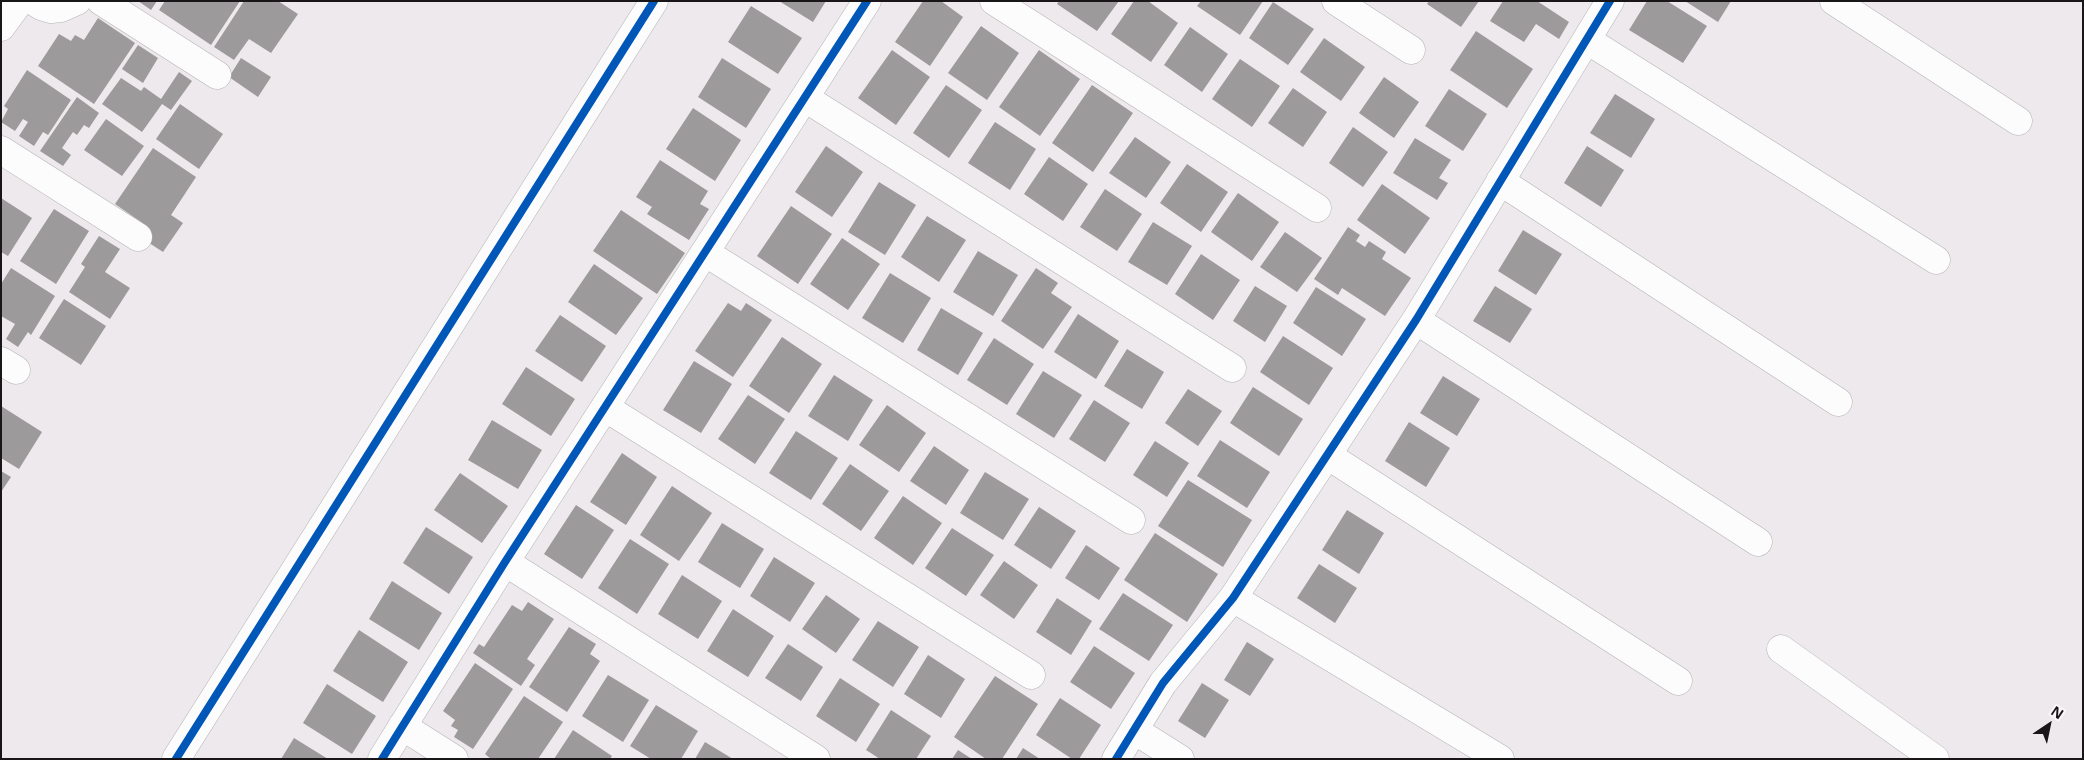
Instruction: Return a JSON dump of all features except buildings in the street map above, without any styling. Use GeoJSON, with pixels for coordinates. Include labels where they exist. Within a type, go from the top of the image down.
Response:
{"type":"FeatureCollection","features":[{"type":"Feature","properties":{"kind":"street"},"geometry":{"type":"LineString","coordinates":[[1,27],[20,1]]}},
{"type":"Feature","properties":{"kind":"street"},"geometry":{"type":"LineString","coordinates":[[33,1],[41,6],[62,8],[77,1]]}},
{"type":"Feature","properties":{"kind":"street"},"geometry":{"type":"LineString","coordinates":[[101,1],[217,74]]}},
{"type":"Feature","properties":{"kind":"street"},"geometry":{"type":"LineString","coordinates":[[176,759],[654,1]]}},
{"type":"Feature","properties":{"kind":"street"},"geometry":{"type":"LineString","coordinates":[[382,759],[505,562],[867,1]]}},
{"type":"Feature","properties":{"kind":"street"},"geometry":{"type":"LineString","coordinates":[[994,1],[1316,208]]}},
{"type":"Feature","properties":{"kind":"street"},"geometry":{"type":"LineString","coordinates":[[1336,1],[1411,50]]}},
{"type":"Feature","properties":{"kind":"street"},"geometry":{"type":"LineString","coordinates":[[1116,759],[1163,683],[1188,650],[1233,598],[1416,320],[1610,1]]}},
{"type":"Feature","properties":{"kind":"street"},"geometry":{"type":"LineString","coordinates":[[1834,1],[2018,121]]}},
{"type":"Feature","properties":{"kind":"street"},"geometry":{"type":"LineString","coordinates":[[1587,40],[1936,260]]}},
{"type":"Feature","properties":{"kind":"street"},"geometry":{"type":"LineString","coordinates":[[805,98],[1232,368]]}},
{"type":"Feature","properties":{"kind":"street"},"geometry":{"type":"LineString","coordinates":[[1,150],[138,237]]}},
{"type":"Feature","properties":{"kind":"street"},"geometry":{"type":"LineString","coordinates":[[1500,182],[1838,402]]}},
{"type":"Feature","properties":{"kind":"street"},"geometry":{"type":"LineString","coordinates":[[706,252],[1131,520]]}},
{"type":"Feature","properties":{"kind":"street"},"geometry":{"type":"LineString","coordinates":[[1416,320],[1758,542]]}},
{"type":"Feature","properties":{"kind":"street"},"geometry":{"type":"LineString","coordinates":[[606,408],[1031,676]]}},
{"type":"Feature","properties":{"kind":"street"},"geometry":{"type":"LineString","coordinates":[[1327,455],[1678,681]]}},
{"type":"Feature","properties":{"kind":"street"},"geometry":{"type":"LineString","coordinates":[[505,562],[816,759]]}},
{"type":"Feature","properties":{"kind":"street"},"geometry":{"type":"LineString","coordinates":[[1233,598],[1376,682],[1500,759]]}},
{"type":"Feature","properties":{"kind":"street"},"geometry":{"type":"LineString","coordinates":[[1781,649],[1935,759]]}},
{"type":"Feature","properties":{"kind":"street"},"geometry":{"type":"LineString","coordinates":[[402,726],[454,759]]}},
{"type":"Feature","properties":{"kind":"street"},"geometry":{"type":"LineString","coordinates":[[1134,730],[1180,759]]}},
{"type":"Feature","properties":{"kind":"cycle path"},"geometry":{"type":"LineString","coordinates":[[176,759],[654,1]]}},
{"type":"Feature","properties":{"kind":"cycle path"},"geometry":{"type":"LineString","coordinates":[[382,759],[505,562],[867,1]]}},
{"type":"Feature","properties":{"kind":"cycle path"},"geometry":{"type":"LineString","coordinates":[[1116,759],[1163,683],[1233,598],[1416,320],[1610,1]]}}]}
